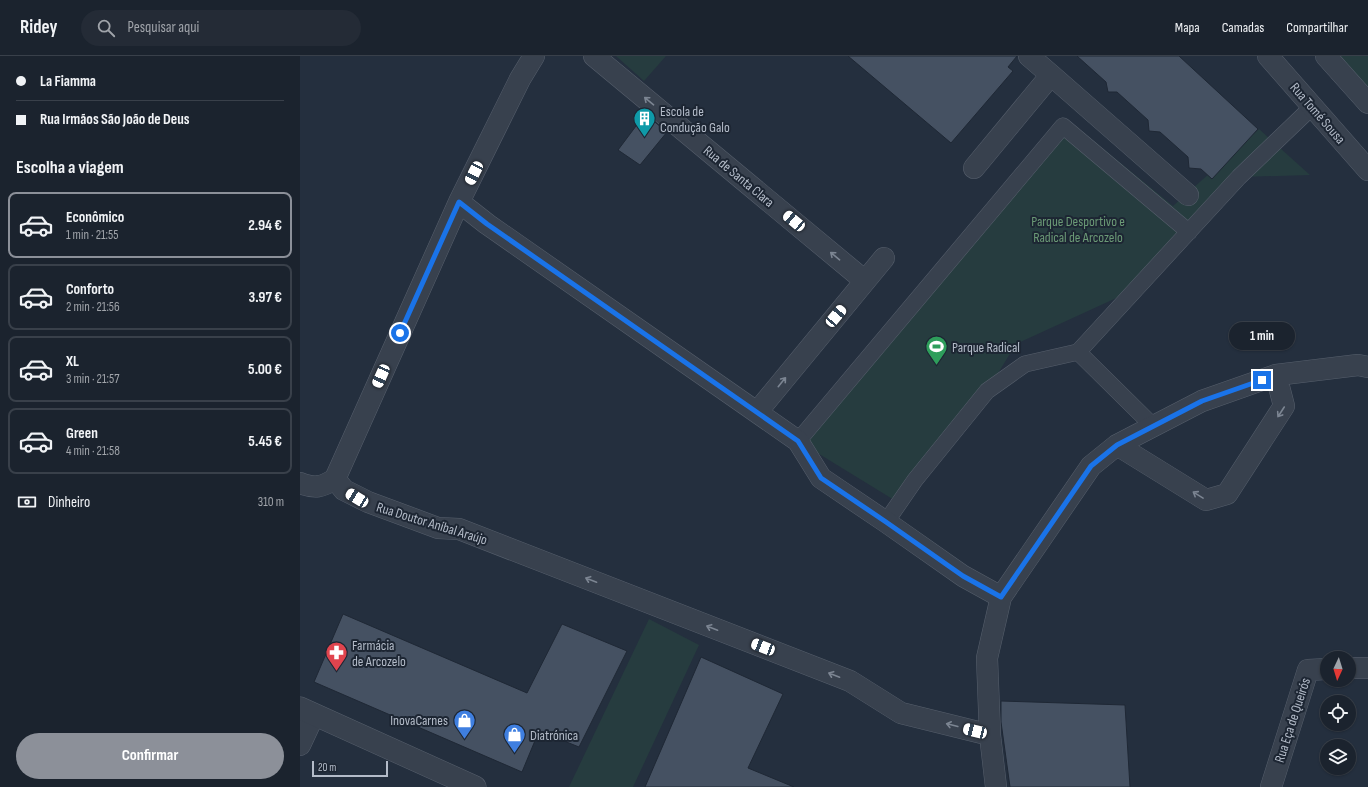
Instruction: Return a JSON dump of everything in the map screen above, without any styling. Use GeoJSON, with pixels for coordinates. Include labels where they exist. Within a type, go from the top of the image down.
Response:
{"type":"FeatureCollection","features":[{"type":"Feature","properties":{"kind":"street"},"geometry":{"type":"LineString","coordinates":[[520,79],[527,56]]}},
{"type":"Feature","properties":{"kind":"street"},"geometry":{"type":"LineString","coordinates":[[300,484],[308,486],[323,486],[335,478],[459,202],[520,79],[534,56]]}},
{"type":"Feature","properties":{"kind":"street","name":"Rua de Santa Clara"},"geometry":{"type":"LineString","coordinates":[[594,56],[865,280]]}},
{"type":"Feature","properties":{"kind":"street"},"geometry":{"type":"LineString","coordinates":[[1029,56],[1188,195]]}},
{"type":"Feature","properties":{"kind":"street","name":"Rua Tomé Sousa"},"geometry":{"type":"LineString","coordinates":[[1268,56],[1368,170]]}},
{"type":"Feature","properties":{"kind":"street"},"geometry":{"type":"LineString","coordinates":[[1326,56],[1368,103]]}},
{"type":"Feature","properties":{"kind":"street"},"geometry":{"type":"LineString","coordinates":[[974,168],[1051,75]]}},
{"type":"Feature","properties":{"kind":"street"},"geometry":{"type":"LineString","coordinates":[[886,522],[915,480],[987,391],[1025,364],[1078,352],[1239,177],[1312,106]]}},
{"type":"Feature","properties":{"kind":"street"},"geometry":{"type":"LineString","coordinates":[[798,441],[1063,126],[1189,232]]}},
{"type":"Feature","properties":{"kind":"street"},"geometry":{"type":"LineString","coordinates":[[459,202],[487,224],[798,441],[821,478],[963,576],[1001,597]]}},
{"type":"Feature","properties":{"kind":"street"},"geometry":{"type":"LineString","coordinates":[[757,412],[884,258]]}},
{"type":"Feature","properties":{"kind":"street"},"geometry":{"type":"LineString","coordinates":[[1078,352],[1153,426]]}},
{"type":"Feature","properties":{"kind":"street"},"geometry":{"type":"LineString","coordinates":[[996,787],[990,735],[987,658],[1001,597],[1091,466],[1117,445],[1202,401],[1276,375],[1358,365],[1368,367]]}},
{"type":"Feature","properties":{"kind":"street"},"geometry":{"type":"LineString","coordinates":[[1117,445],[1206,500],[1227,494],[1284,406],[1276,375]]}},
{"type":"Feature","properties":{"kind":"street","name":"Rua Doutor Aníbal Araújo"},"geometry":{"type":"LineString","coordinates":[[335,478],[344,490],[368,502],[438,528],[459,529],[850,681],[901,713],[990,735]]}},
{"type":"Feature","properties":{"kind":"street"},"geometry":{"type":"LineString","coordinates":[[1356,668],[1368,668]]}},
{"type":"Feature","properties":{"kind":"street","name":"Rua Eça de Queirós"},"geometry":{"type":"LineString","coordinates":[[1270,787],[1308,670],[1320,669]]}},
{"type":"Feature","properties":{"kind":"street"},"geometry":{"type":"LineString","coordinates":[[300,745],[307,711],[475,787]]}},
{"type":"Feature","properties":{"kind":"green space"},"geometry":{"type":"Polygon","coordinates":[[[616,56],[666,56],[644,81],[616,56]]]}},
{"type":"Feature","properties":{"kind":"green space"},"geometry":{"type":"Polygon","coordinates":[[[1337,56],[1368,56],[1368,92],[1337,56]]]}},
{"type":"Feature","properties":{"kind":"green space","name":"Parque Desportivo e Radical de Arcozelo"},"geometry":{"type":"Polygon","coordinates":[[[1068,120],[1173,206],[1259,129],[1310,175],[1239,177],[1136,289],[1016,344],[987,391],[899,503],[798,441],[1068,120]]]}},
{"type":"Feature","properties":{"kind":"green space"},"geometry":{"type":"Polygon","coordinates":[[[649,619],[699,645],[633,787],[569,787],[649,619]]]}},
{"type":"Feature","properties":{"kind":"building"},"geometry":{"type":"Polygon","coordinates":[[[848,56],[1017,56],[1008,67],[1013,71],[951,143],[848,56]]]}},
{"type":"Feature","properties":{"kind":"building"},"geometry":{"type":"Polygon","coordinates":[[[1077,56],[1179,56],[1258,129],[1212,179],[1201,169],[1189,168],[1188,157],[1160,132],[1149,131],[1148,120],[1117,92],[1108,92],[1106,82],[1077,56]]]}},
{"type":"Feature","properties":{"kind":"building","name":"Escola de Condução Galo"},"geometry":{"type":"Polygon","coordinates":[[[645,114],[667,132],[640,165],[618,150],[645,114]]]}},
{"type":"Feature","properties":{"kind":"building"},"geometry":{"type":"Polygon","coordinates":[[[343,614],[527,693],[562,624],[627,651],[579,747],[539,731],[522,772],[314,682],[343,614]]]}},
{"type":"Feature","properties":{"kind":"building"},"geometry":{"type":"Polygon","coordinates":[[[701,657],[783,694],[748,768],[794,787],[645,787],[701,657]]]}},
{"type":"Feature","properties":{"kind":"building"},"geometry":{"type":"Polygon","coordinates":[[[1001,701],[1125,705],[1130,787],[1010,787],[1001,722],[1001,701]]]}},
{"type":"Feature","properties":{"kind":"place","name":"Escola de Condução Galo"},"geometry":{"type":"Point","coordinates":[644,138]}},
{"type":"Feature","properties":{"kind":"place","name":"Parque Radical"},"geometry":{"type":"Point","coordinates":[937,366]}},
{"type":"Feature","properties":{"kind":"place","name":"Farmácia de Arcozelo"},"geometry":{"type":"Point","coordinates":[336,672]}},
{"type":"Feature","properties":{"kind":"place","name":"InovaCarnes"},"geometry":{"type":"Point","coordinates":[464,740]}},
{"type":"Feature","properties":{"kind":"place","name":"Diatrónica"},"geometry":{"type":"Point","coordinates":[514,754]}},
{"type":"Feature","properties":{"kind":"route"},"geometry":{"type":"LineString","coordinates":[[400,333],[459,202],[487,224],[798,441],[821,478],[963,576],[1001,597],[1091,466],[1117,445],[1202,401],[1262,380]]}}]}
